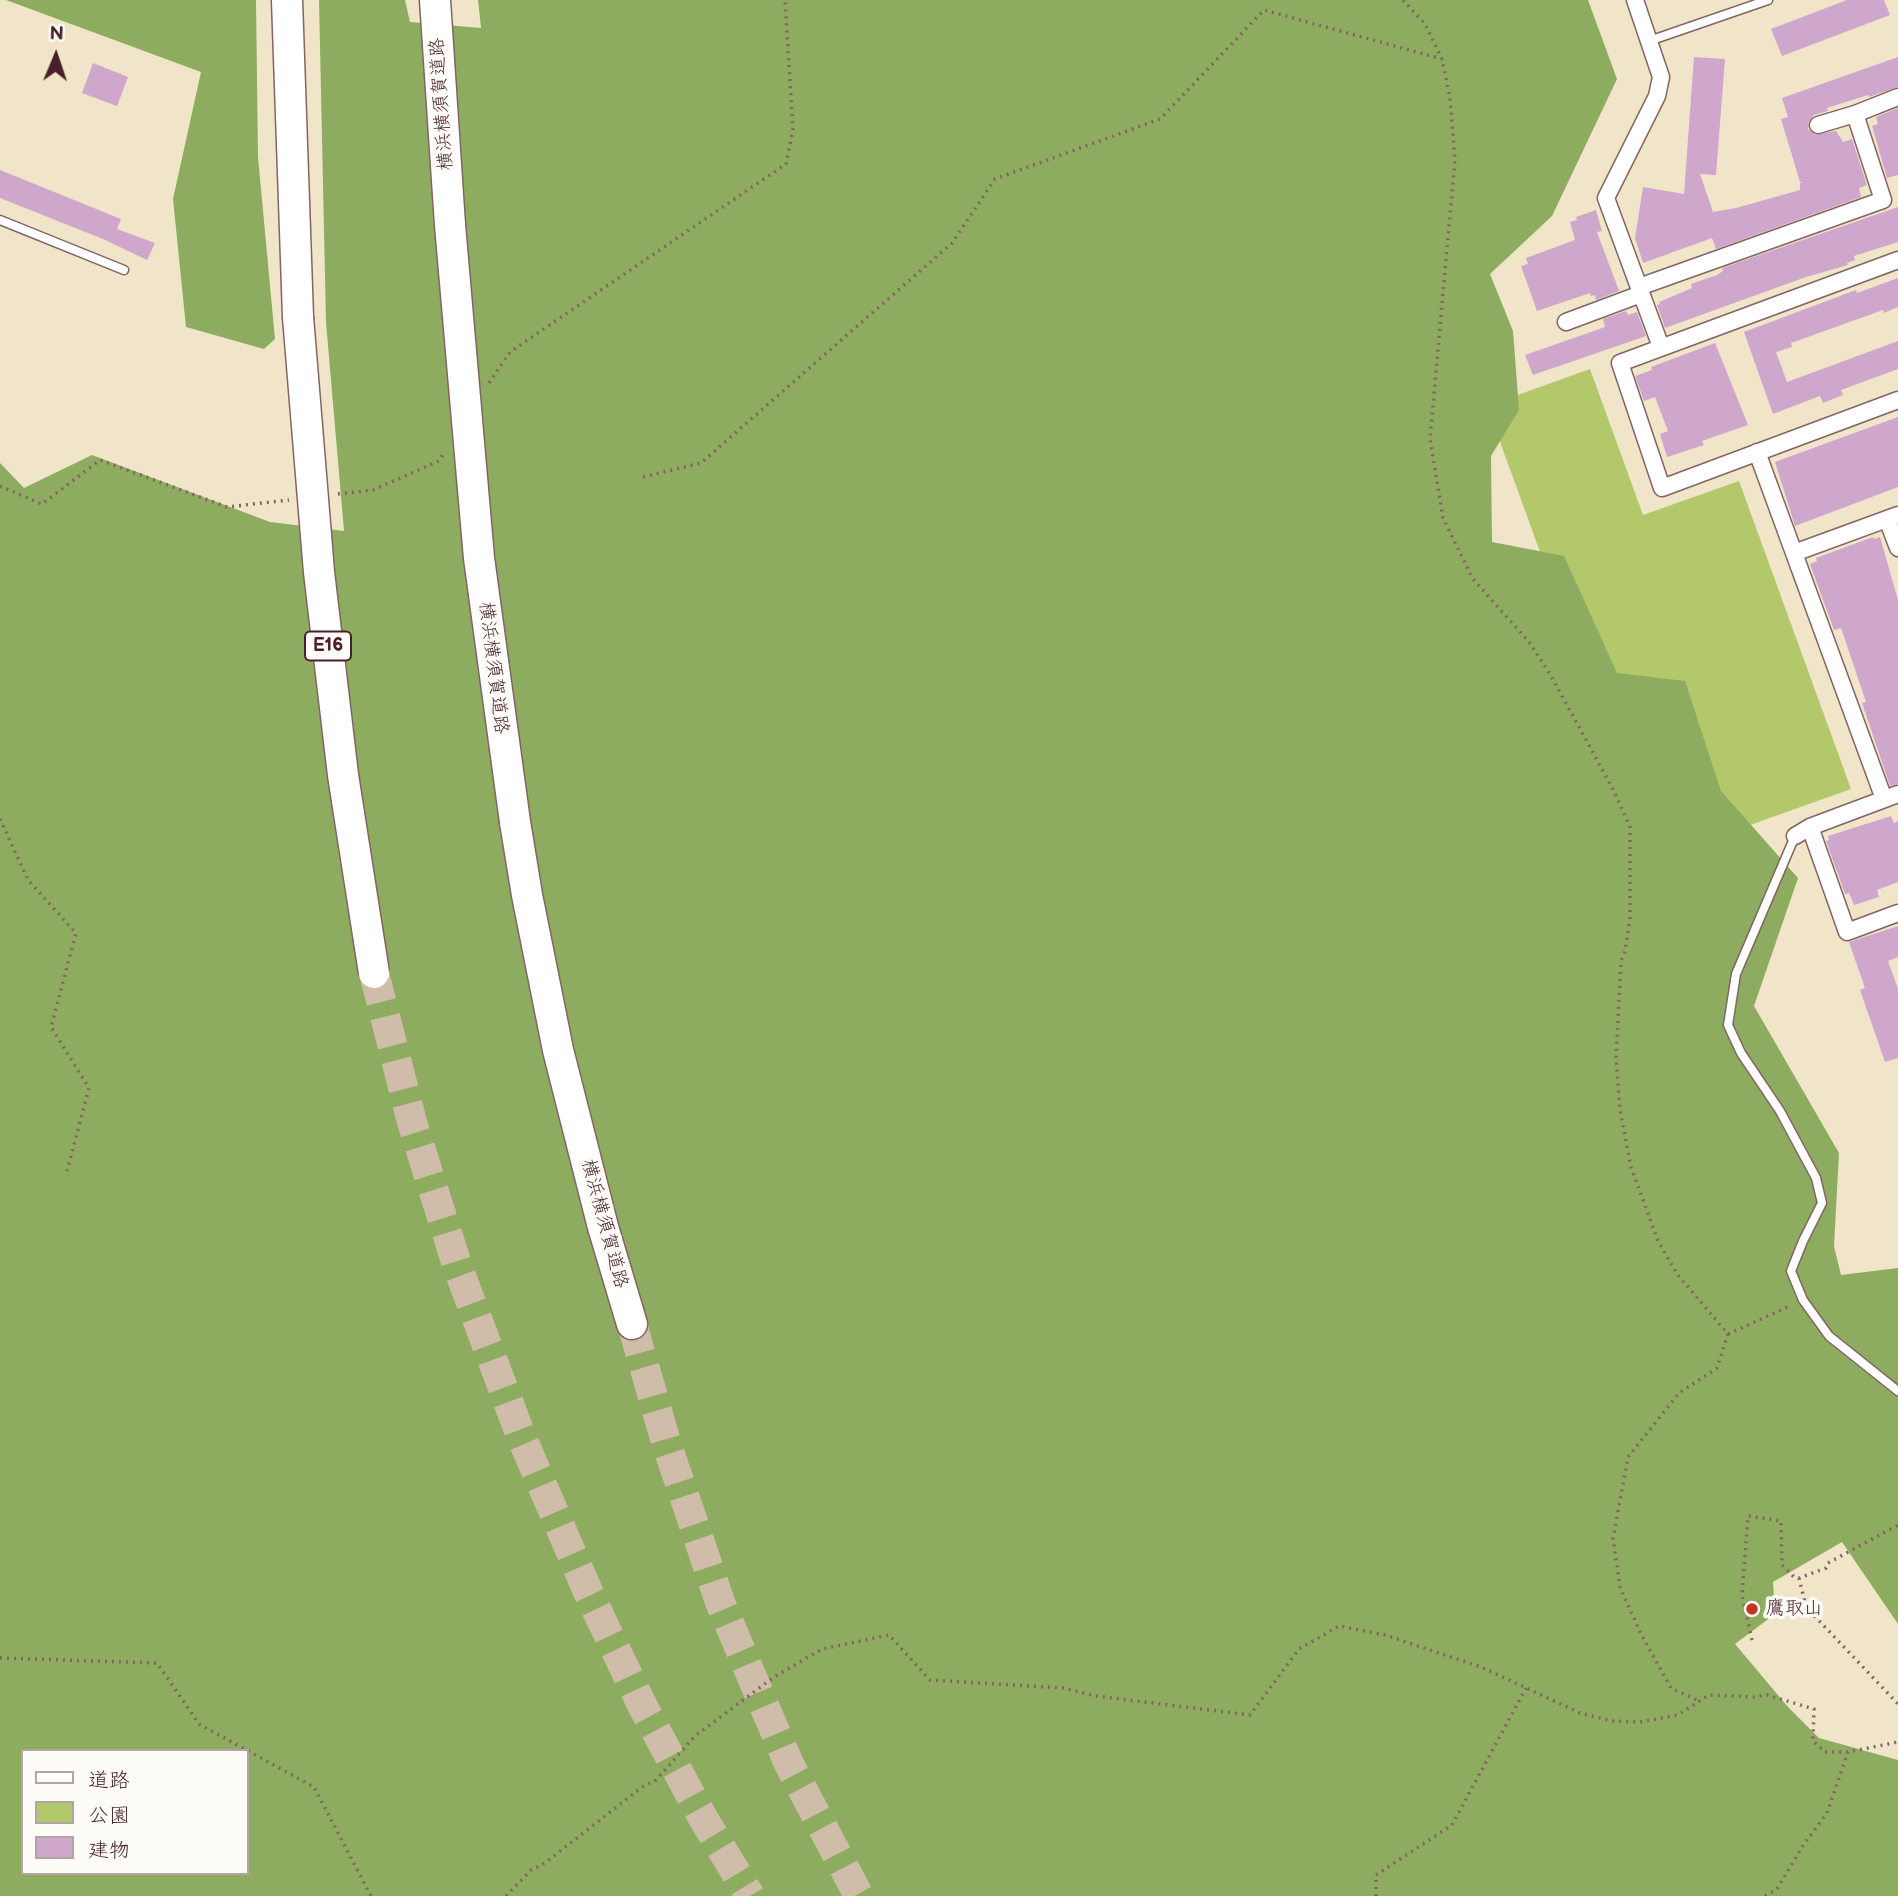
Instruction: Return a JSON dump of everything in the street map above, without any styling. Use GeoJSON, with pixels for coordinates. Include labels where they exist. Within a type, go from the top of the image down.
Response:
{"type":"FeatureCollection","features":[{"type":"Feature","properties":{"kind":"highway","name":"E16"},"geometry":{"type":"LineString","coordinates":[[287,0],[298,317],[319,572],[343,775],[374,973]]}},
{"type":"Feature","properties":{"kind":"highway","name":"横浜横須賀道路"},"geometry":{"type":"LineString","coordinates":[[435,0],[450,225],[479,558],[515,822],[558,1051],[603,1227],[632,1324]]}},
{"type":"Feature","properties":{"kind":"street"},"geometry":{"type":"LineString","coordinates":[[1635,0],[1661,77],[1657,96],[1606,198],[1661,347]]}},
{"type":"Feature","properties":{"kind":"street"},"geometry":{"type":"LineString","coordinates":[[1818,125],[1898,97]]}},
{"type":"Feature","properties":{"kind":"street"},"geometry":{"type":"LineString","coordinates":[[1566,322],[1640,290],[1883,200],[1855,114]]}},
{"type":"Feature","properties":{"kind":"street"},"geometry":{"type":"LineString","coordinates":[[1898,260],[1620,363],[1662,488],[1898,400]]}},
{"type":"Feature","properties":{"kind":"street"},"geometry":{"type":"LineString","coordinates":[[1757,453],[1891,796],[1810,827],[1795,836]]}},
{"type":"Feature","properties":{"kind":"street"},"geometry":{"type":"LineString","coordinates":[[1794,553],[1893,517],[1898,548]]}},
{"type":"Feature","properties":{"kind":"street"},"geometry":{"type":"LineString","coordinates":[[1810,827],[1847,932],[1898,913]]}},
{"type":"Feature","properties":{"kind":"lane"},"geometry":{"type":"LineString","coordinates":[[1648,41],[1768,0]]}},
{"type":"Feature","properties":{"kind":"lane"},"geometry":{"type":"LineString","coordinates":[[0,220],[124,270]]}},
{"type":"Feature","properties":{"kind":"lane"},"geometry":{"type":"LineString","coordinates":[[1795,836],[1736,974],[1728,1026],[1741,1053],[1780,1111],[1816,1178],[1822,1203],[1791,1271],[1803,1300],[1829,1336],[1898,1391]]}},
{"type":"Feature","properties":{"kind":"path"},"geometry":{"type":"LineString","coordinates":[[1403,0],[1426,24],[1442,59],[1450,98],[1455,159],[1430,439],[1443,518],[1474,579],[1529,642],[1550,674],[1614,791],[1630,827],[1630,919],[1621,961],[1616,1058],[1620,1110],[1631,1167],[1658,1241],[1677,1274],[1728,1334]]}},
{"type":"Feature","properties":{"kind":"path"},"geometry":{"type":"LineString","coordinates":[[643,477],[701,463],[952,243],[995,178],[1160,119],[1264,10],[1442,59]]}},
{"type":"Feature","properties":{"kind":"path"},"geometry":{"type":"LineString","coordinates":[[0,819],[28,880],[75,933],[51,1027],[89,1088],[67,1171]]}},
{"type":"Feature","properties":{"kind":"path"},"geometry":{"type":"LineString","coordinates":[[1699,1701],[1671,1688],[1641,1634],[1620,1587],[1612,1538],[1628,1457],[1679,1393],[1717,1368],[1728,1334],[1803,1300]]}},
{"type":"Feature","properties":{"kind":"path"},"geometry":{"type":"LineString","coordinates":[[1752,1640],[1742,1595],[1748,1516],[1781,1521],[1782,1565],[1794,1577],[1799,1578],[1826,1568],[1828,1563],[1898,1525]]}},
{"type":"Feature","properties":{"kind":"path"},"geometry":{"type":"LineString","coordinates":[[1799,1578],[1805,1607],[1898,1704]]}},
{"type":"Feature","properties":{"kind":"path"},"geometry":{"type":"LineString","coordinates":[[506,1896],[531,1870],[545,1863],[642,1787],[656,1780],[695,1736],[775,1677],[822,1649],[889,1635],[930,1681],[1063,1688],[1097,1696],[1250,1715],[1299,1649],[1339,1626],[1385,1635],[1481,1667],[1580,1713],[1612,1721],[1640,1722],[1678,1716],[1709,1695],[1768,1695],[1814,1709],[1813,1741],[1825,1752],[1848,1752],[1898,1742]]}},
{"type":"Feature","properties":{"kind":"path"},"geometry":{"type":"LineString","coordinates":[[0,1658],[157,1663],[199,1724],[245,1749]]}},
{"type":"Feature","properties":{"kind":"path"},"geometry":{"type":"LineString","coordinates":[[1376,1896],[1377,1875],[1452,1825],[1526,1688]]}},
{"type":"Feature","properties":{"kind":"path"},"geometry":{"type":"LineString","coordinates":[[248,1751],[314,1787],[371,1896]]}},
{"type":"Feature","properties":{"kind":"path"},"geometry":{"type":"LineString","coordinates":[[1765,1896],[1777,1889],[1804,1844],[1827,1813],[1848,1752]]}},
{"type":"Feature","properties":{"kind":"green space"},"geometry":{"type":"Polygon","coordinates":[[[6,0],[256,0],[258,157],[275,339],[264,349],[186,327],[173,199],[201,72],[6,0]]]}},
{"type":"Feature","properties":{"kind":"green space"},"geometry":{"type":"Polygon","coordinates":[[[319,0],[405,0],[410,22],[481,28],[478,0],[1588,0],[1617,79],[1552,216],[1490,274],[1513,331],[1519,410],[1491,456],[1492,542],[1564,556],[1617,673],[1685,681],[1721,791],[1798,878],[1754,1006],[1839,1153],[1834,1246],[1841,1275],[1898,1268],[1898,1624],[1842,1542],[1773,1582],[1775,1614],[1735,1644],[1788,1707],[1819,1738],[1898,1760],[1898,1896],[0,1896],[0,463],[24,488],[92,455],[270,522],[344,531],[326,322],[319,0]]]}},
{"type":"Feature","properties":{"kind":"green space"},"geometry":{"type":"Polygon","coordinates":[[[1590,369],[1643,515],[1739,481],[1851,789],[1652,860],[1487,406],[1590,369]]]}},
{"type":"Feature","properties":{"kind":"building"},"geometry":{"type":"Polygon","coordinates":[[[1847,0],[1884,0],[1890,15],[1782,56],[1771,29],[1847,0]]]}},
{"type":"Feature","properties":{"kind":"building"},"geometry":{"type":"Polygon","coordinates":[[[1694,57],[1725,59],[1716,175],[1700,174],[1713,212],[1800,190],[1800,183],[1803,182],[1800,182],[1781,119],[1788,117],[1782,98],[1898,57],[1898,87],[1827,108],[1828,111],[1814,115],[1808,122],[1808,129],[1815,135],[1836,131],[1843,142],[1852,139],[1867,185],[1859,188],[1861,197],[1716,249],[1712,238],[1643,263],[1635,238],[1643,187],[1684,194],[1694,57]]]}},
{"type":"Feature","properties":{"kind":"building"},"geometry":{"type":"Polygon","coordinates":[[[93,63],[128,77],[117,106],[82,93],[93,63]]]}},
{"type":"Feature","properties":{"kind":"building"},"geometry":{"type":"Polygon","coordinates":[[[1898,108],[1898,175],[1887,178],[1872,126],[1878,124],[1876,117],[1898,108]]]}},
{"type":"Feature","properties":{"kind":"building"},"geometry":{"type":"Polygon","coordinates":[[[0,170],[121,219],[117,229],[155,243],[147,260],[103,239],[0,198],[0,170]]]}},
{"type":"Feature","properties":{"kind":"building"},"geometry":{"type":"Polygon","coordinates":[[[1898,207],[1898,242],[1854,256],[1855,260],[1847,263],[1848,265],[1806,277],[1665,328],[1657,305],[1692,288],[1691,284],[1717,275],[1723,271],[1722,268],[1898,207]]]}},
{"type":"Feature","properties":{"kind":"building"},"geometry":{"type":"Polygon","coordinates":[[[1596,210],[1602,231],[1597,232],[1619,291],[1596,300],[1595,295],[1591,296],[1590,293],[1537,311],[1521,266],[1528,264],[1526,258],[1575,240],[1570,222],[1596,210]]]}},
{"type":"Feature","properties":{"kind":"building"},"geometry":{"type":"Polygon","coordinates":[[[1898,278],[1898,307],[1791,343],[1792,347],[1776,352],[1787,382],[1898,341],[1898,369],[1841,390],[1843,395],[1823,403],[1820,396],[1773,414],[1744,332],[1856,290],[1857,293],[1898,278]]]}},
{"type":"Feature","properties":{"kind":"building"},"geometry":{"type":"Polygon","coordinates":[[[1626,311],[1628,315],[1637,312],[1646,336],[1533,375],[1525,355],[1605,327],[1603,319],[1626,311]]]}},
{"type":"Feature","properties":{"kind":"building"},"geometry":{"type":"Polygon","coordinates":[[[1715,343],[1748,425],[1702,441],[1704,445],[1667,457],[1660,434],[1668,431],[1655,397],[1644,401],[1635,376],[1652,370],[1651,367],[1715,343]]]}},
{"type":"Feature","properties":{"kind":"building"},"geometry":{"type":"Polygon","coordinates":[[[1898,417],[1898,487],[1795,526],[1775,462],[1898,417]]]}},
{"type":"Feature","properties":{"kind":"building"},"geometry":{"type":"Polygon","coordinates":[[[1873,537],[1880,537],[1898,600],[1898,784],[1890,786],[1862,703],[1866,702],[1841,628],[1834,630],[1810,564],[1817,561],[1816,558],[1873,537]]]}},
{"type":"Feature","properties":{"kind":"building"},"geometry":{"type":"Polygon","coordinates":[[[1891,816],[1894,823],[1898,821],[1898,882],[1877,890],[1879,897],[1854,905],[1849,893],[1845,894],[1826,841],[1829,840],[1828,836],[1891,816]]]}},
{"type":"Feature","properties":{"kind":"building"},"geometry":{"type":"Polygon","coordinates":[[[1898,926],[1898,957],[1888,961],[1898,989],[1898,1058],[1885,1062],[1860,990],[1865,988],[1849,942],[1898,926]]]}},
{"type":"Feature","properties":{"kind":"tunnel"},"geometry":{"type":"LineString","coordinates":[[374,973],[412,1122],[458,1268],[521,1436],[589,1594],[642,1705],[703,1818],[750,1896]]}},
{"type":"Feature","properties":{"kind":"tunnel"},"geometry":{"type":"LineString","coordinates":[[632,1324],[666,1442],[720,1602],[789,1764],[859,1896]]}},
{"type":"Feature","properties":{"kind":"place","name":"鷹取山"},"geometry":{"type":"Point","coordinates":[1752,1609]}}]}
